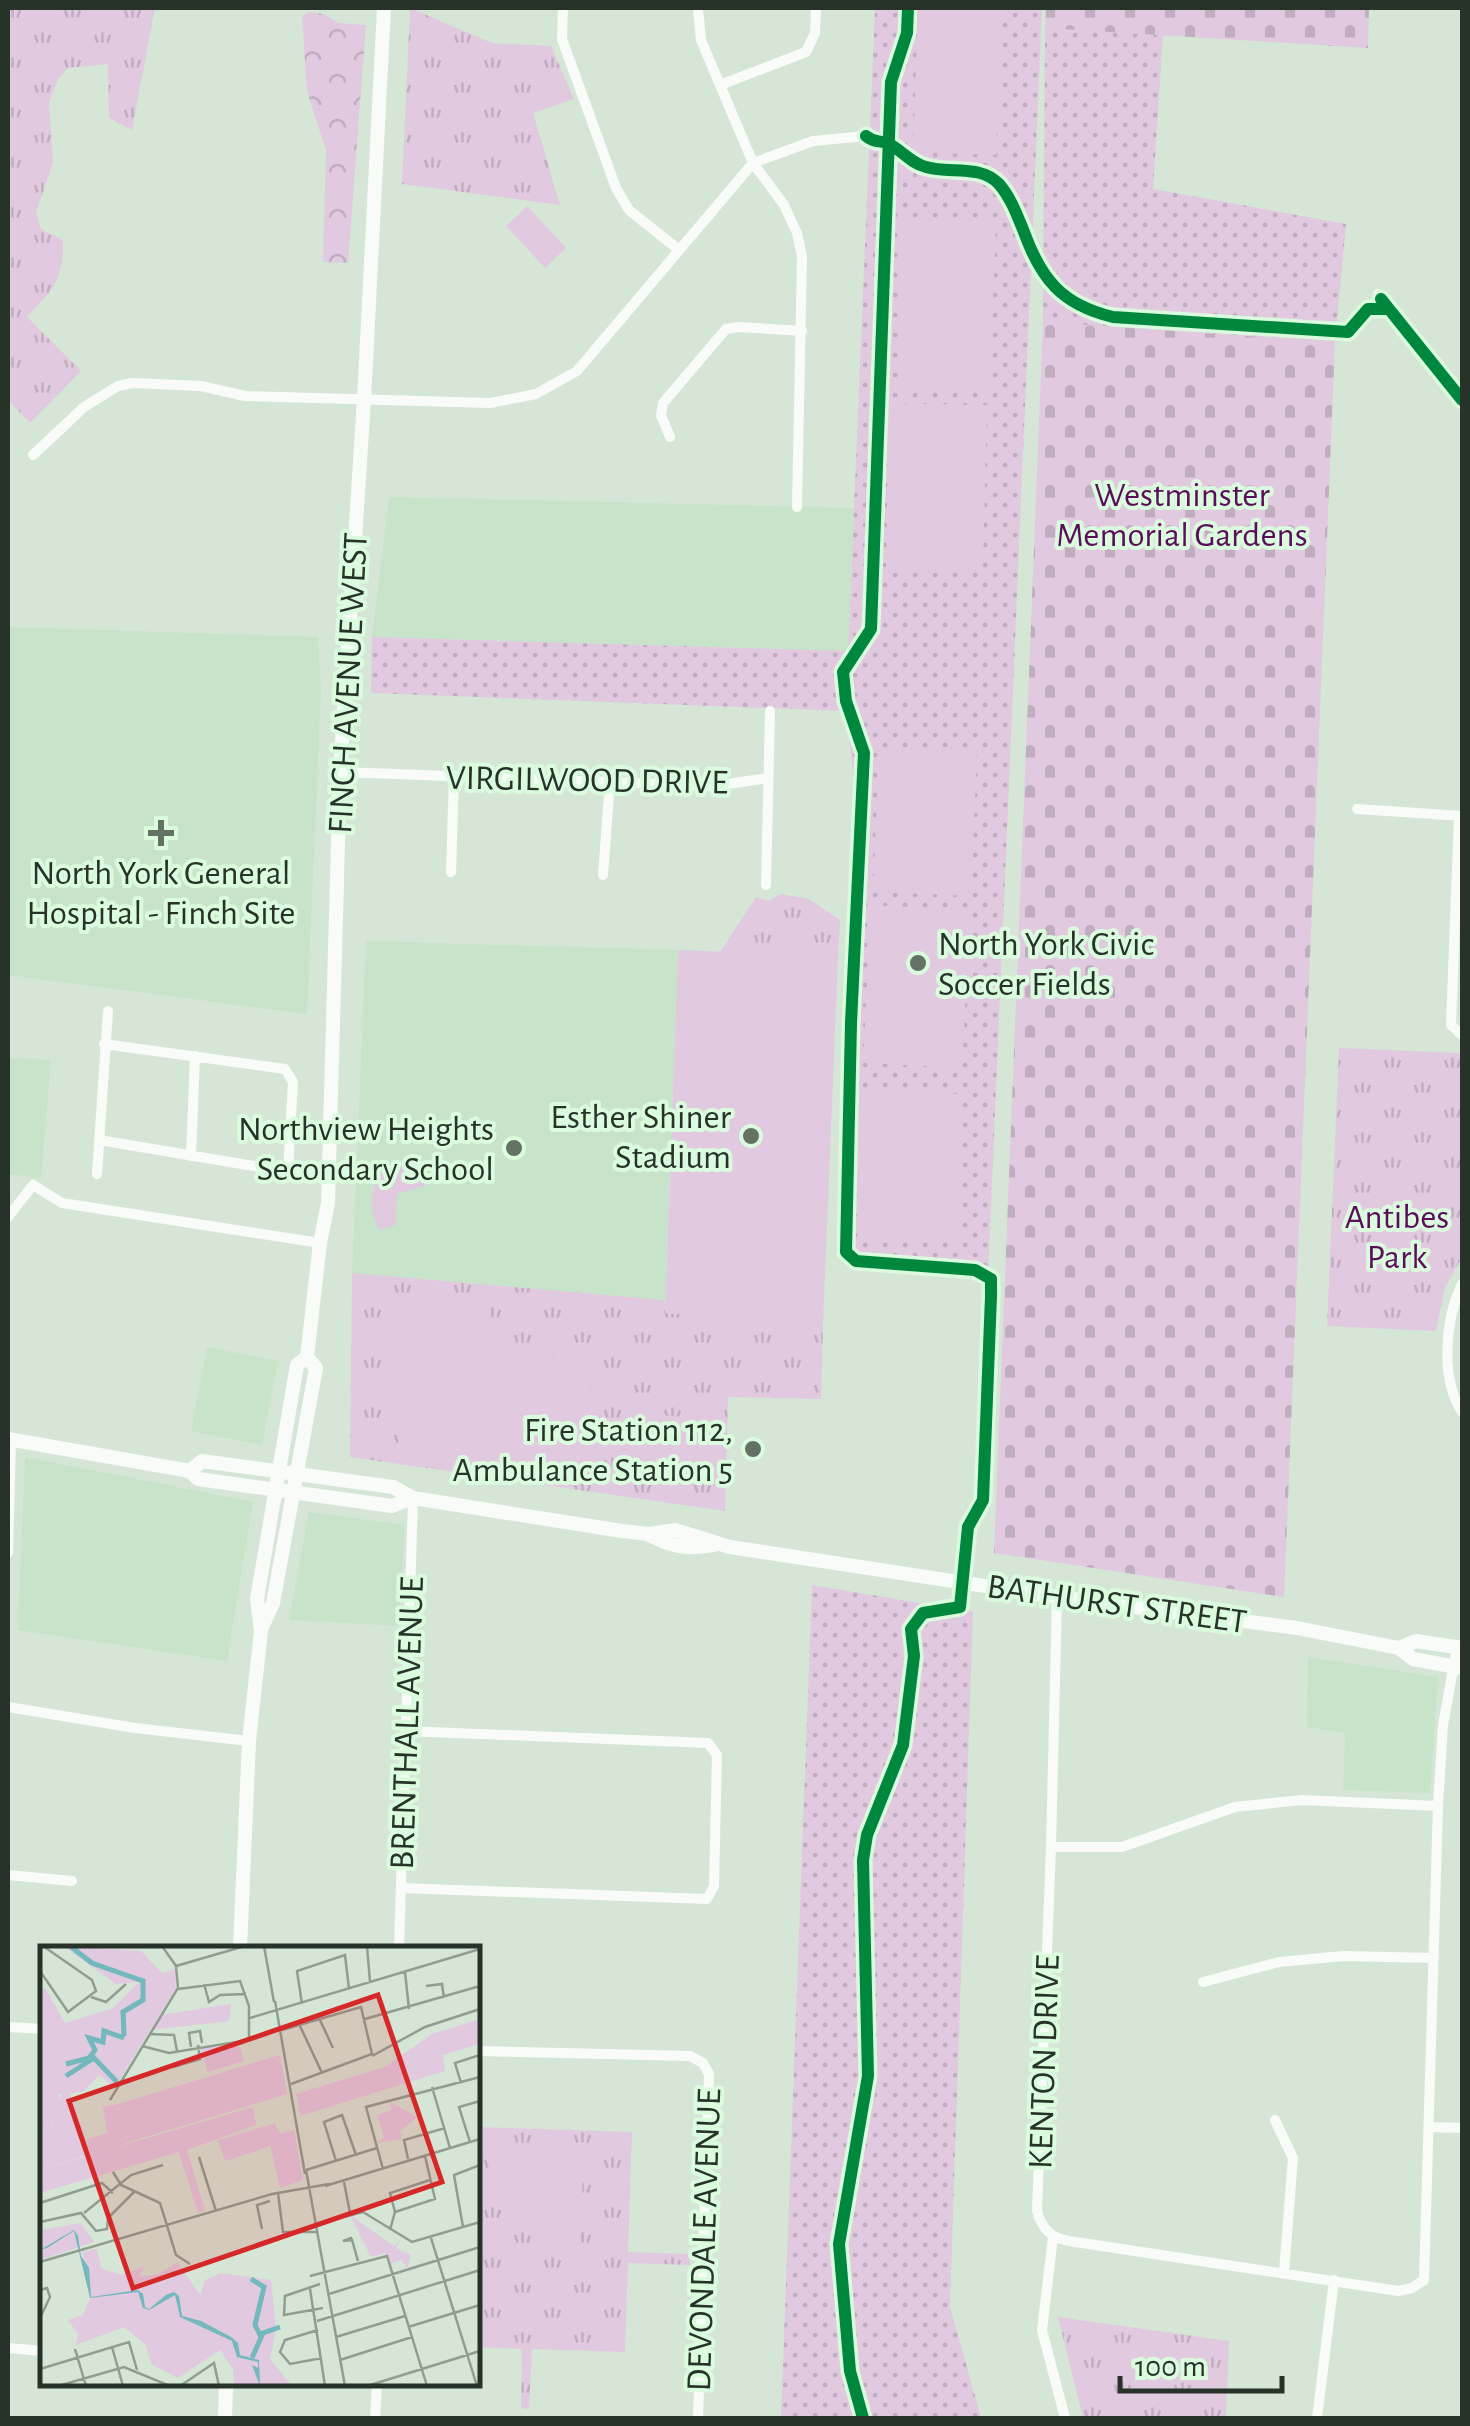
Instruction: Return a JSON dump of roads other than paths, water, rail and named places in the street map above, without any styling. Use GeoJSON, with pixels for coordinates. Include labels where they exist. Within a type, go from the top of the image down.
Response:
{"type":"FeatureCollection","features":[{"type":"Feature","properties":{"kind":"main road","name":"FINCH AVENUE WEST"},"geometry":{"type":"LineString","coordinates":[[261,1631],[273,1603],[316,1368],[307,1358],[330,1172],[340,772],[384,8]]}},
{"type":"Feature","properties":{"kind":"main road","name":"FINCH AVENUE WEST"},"geometry":{"type":"LineString","coordinates":[[240,1946],[249,1742],[261,1631],[257,1598],[297,1365],[307,1358]]}},
{"type":"Feature","properties":{"kind":"main road","name":"BATHURST STREET"},"geometry":{"type":"LineString","coordinates":[[9,1439],[190,1471],[198,1479],[293,1493],[392,1506],[413,1498]]}},
{"type":"Feature","properties":{"kind":"main road","name":"BATHURST STREET"},"geometry":{"type":"LineString","coordinates":[[190,1471],[202,1461],[393,1487],[413,1498],[649,1534],[675,1530],[716,1544],[1057,1597],[1273,1624],[1400,1648],[1413,1660],[1458,1668]]}},
{"type":"Feature","properties":{"kind":"main road","name":"BATHURST STREET"},"geometry":{"type":"LineString","coordinates":[[1400,1648],[1416,1641],[1460,1647]]}},
{"type":"Feature","properties":{"kind":"main road"},"geometry":{"type":"LineString","coordinates":[[225,2418],[226,2386]]}},
{"type":"Feature","properties":{"kind":"street"},"geometry":{"type":"LineString","coordinates":[[563,8],[562,39],[616,188],[629,210],[679,250]]}},
{"type":"Feature","properties":{"kind":"street"},"geometry":{"type":"LineString","coordinates":[[698,8],[702,40],[720,85],[753,163],[784,205],[802,256],[796,506]]}},
{"type":"Feature","properties":{"kind":"street"},"geometry":{"type":"LineString","coordinates":[[720,85],[806,52],[815,33],[816,8]]}},
{"type":"Feature","properties":{"kind":"street"},"geometry":{"type":"LineString","coordinates":[[33,455],[84,407],[118,386],[132,383],[201,386],[238,396],[490,404],[536,394],[577,371],[753,163],[813,141],[866,136]]}},
{"type":"Feature","properties":{"kind":"street"},"geometry":{"type":"LineString","coordinates":[[1378,294],[1462,400]]}},
{"type":"Feature","properties":{"kind":"street"},"geometry":{"type":"LineString","coordinates":[[670,436],[661,414],[664,404],[726,329],[802,331]]}},
{"type":"Feature","properties":{"kind":"street","name":"VIRGILWOOD DRIVE"},"geometry":{"type":"LineString","coordinates":[[340,772],[714,786],[768,778],[770,711]]}},
{"type":"Feature","properties":{"kind":"street"},"geometry":{"type":"LineString","coordinates":[[451,872],[454,776]]}},
{"type":"Feature","properties":{"kind":"street"},"geometry":{"type":"LineString","coordinates":[[766,884],[768,778]]}},
{"type":"Feature","properties":{"kind":"street"},"geometry":{"type":"LineString","coordinates":[[604,875],[610,782]]}},
{"type":"Feature","properties":{"kind":"street"},"geometry":{"type":"LineString","coordinates":[[1358,809],[1461,816],[1451,1025],[1462,1035]]}},
{"type":"Feature","properties":{"kind":"street"},"geometry":{"type":"LineString","coordinates":[[97,1174],[108,1010]]}},
{"type":"Feature","properties":{"kind":"street"},"geometry":{"type":"LineString","coordinates":[[104,1044],[280,1067],[290,1073],[293,1083],[288,1171]]}},
{"type":"Feature","properties":{"kind":"street"},"geometry":{"type":"LineString","coordinates":[[191,1156],[196,1056]]}},
{"type":"Feature","properties":{"kind":"street"},"geometry":{"type":"LineString","coordinates":[[99,1140],[288,1171],[330,1172]]}},
{"type":"Feature","properties":{"kind":"street"},"geometry":{"type":"LineString","coordinates":[[8,1217],[34,1185],[62,1203],[320,1243]]}},
{"type":"Feature","properties":{"kind":"street"},"geometry":{"type":"LineString","coordinates":[[1462,1284],[1452,1313],[1449,1348],[1454,1400],[1462,1412]]}},
{"type":"Feature","properties":{"kind":"street"},"geometry":{"type":"LineString","coordinates":[[8,1553],[9,1439]]}},
{"type":"Feature","properties":{"kind":"street","name":"BRENTHALL AVENUE"},"geometry":{"type":"LineString","coordinates":[[400,1946],[413,1498]]}},
{"type":"Feature","properties":{"kind":"street","name":"KENTON DRIVE"},"geometry":{"type":"LineString","coordinates":[[1054,2237],[1045,2230],[1037,2211],[1052,1847],[1057,1597]]}},
{"type":"Feature","properties":{"kind":"street"},"geometry":{"type":"LineString","coordinates":[[1065,2418],[1042,2330],[1054,2237],[1398,2291],[1424,2280],[1438,1806],[1443,1726],[1460,1647]]}},
{"type":"Feature","properties":{"kind":"street"},"geometry":{"type":"LineString","coordinates":[[8,1708],[249,1742]]}},
{"type":"Feature","properties":{"kind":"street"},"geometry":{"type":"LineString","coordinates":[[401,1888],[706,1899],[714,1886],[717,1755],[708,1743],[406,1731]]}},
{"type":"Feature","properties":{"kind":"street"},"geometry":{"type":"LineString","coordinates":[[1052,1847],[1122,1847],[1234,1808],[1302,1800],[1438,1806]]}},
{"type":"Feature","properties":{"kind":"street"},"geometry":{"type":"LineString","coordinates":[[8,1875],[72,1882]]}},
{"type":"Feature","properties":{"kind":"street"},"geometry":{"type":"LineString","coordinates":[[1203,1982],[1279,1962],[1343,1956],[1434,1958]]}},
{"type":"Feature","properties":{"kind":"street"},"geometry":{"type":"LineString","coordinates":[[8,2027],[40,2030]]}},
{"type":"Feature","properties":{"kind":"street","name":"DEVONDALE AVENUE"},"geometry":{"type":"LineString","coordinates":[[480,2051],[690,2056],[703,2062],[710,2074],[698,2418]]}},
{"type":"Feature","properties":{"kind":"street"},"geometry":{"type":"LineString","coordinates":[[1275,2120],[1293,2158],[1284,2272]]}},
{"type":"Feature","properties":{"kind":"street"},"geometry":{"type":"LineString","coordinates":[[1429,2127],[1462,2128]]}},
{"type":"Feature","properties":{"kind":"street"},"geometry":{"type":"LineString","coordinates":[[1317,2418],[1334,2280]]}},
{"type":"Feature","properties":{"kind":"street"},"geometry":{"type":"LineString","coordinates":[[8,2348],[40,2351]]}},
{"type":"Feature","properties":{"kind":"street"},"geometry":{"type":"LineString","coordinates":[[375,2418],[377,2386]]}},
{"type":"Feature","properties":{"kind":"place","name":"North York General Hospital - Finch Site"},"geometry":{"type":"Point","coordinates":[161,833]}},
{"type":"Feature","properties":{"kind":"place","name":"North York Civic Soccer Fields"},"geometry":{"type":"Point","coordinates":[918,963]}},
{"type":"Feature","properties":{"kind":"place","name":"Esther Shiner Stadium"},"geometry":{"type":"Point","coordinates":[751,1136]}},
{"type":"Feature","properties":{"kind":"place","name":"Northview Heights Secondary School"},"geometry":{"type":"Point","coordinates":[514,1148]}},
{"type":"Feature","properties":{"kind":"place","name":"Fire Station 112, Ambulance Station 5"},"geometry":{"type":"Point","coordinates":[753,1449]}},
{"type":"Feature","properties":{"kind":"park label","name":"Westminster Memorial Gardens"},"geometry":{"type":"Point","coordinates":[1182,514]}},
{"type":"Feature","properties":{"kind":"park label","name":"Antibes Park"},"geometry":{"type":"Point","coordinates":[1397,1236]}}]}
